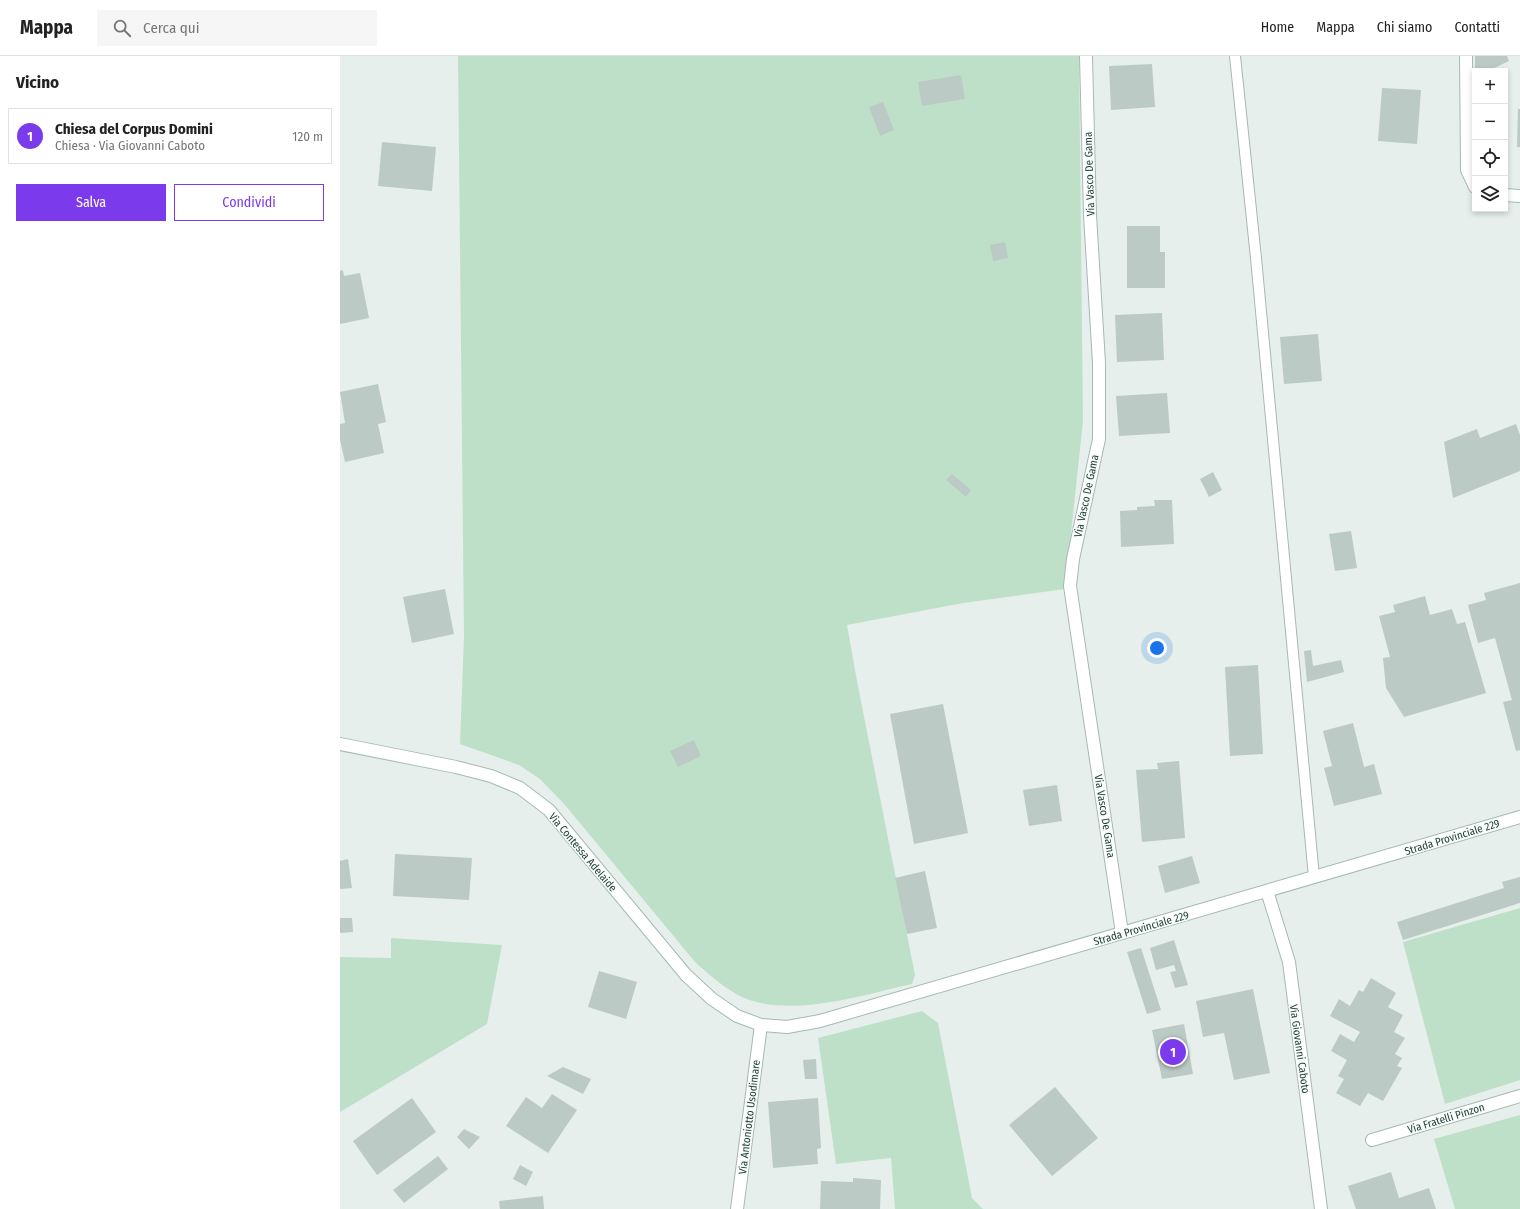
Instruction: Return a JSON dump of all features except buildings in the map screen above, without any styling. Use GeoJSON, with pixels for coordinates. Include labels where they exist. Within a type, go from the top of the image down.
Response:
{"type":"FeatureCollection","features":[{"type":"Feature","properties":{"kind":"street","name":"Via Vasco De Gama"},"geometry":{"type":"LineString","coordinates":[[1086,56],[1090,215],[1098,363],[1098,439],[1073,559],[1070,586],[1122,933]]}},
{"type":"Feature","properties":{"kind":"street"},"geometry":{"type":"LineString","coordinates":[[1466,56],[1467,170],[1472,181]]}},
{"type":"Feature","properties":{"kind":"street"},"geometry":{"type":"LineString","coordinates":[[1508,195],[1520,196]]}},
{"type":"Feature","properties":{"kind":"street","name":"Via Contessa Adelaide"},"geometry":{"type":"LineString","coordinates":[[340,744],[456,766],[491,776],[520,788],[549,810],[686,975],[712,999],[737,1016],[761,1025]]}},
{"type":"Feature","properties":{"kind":"street","name":"Strada Provinciale 229"},"geometry":{"type":"LineString","coordinates":[[761,1025],[787,1027],[820,1021],[1520,817]]}},
{"type":"Feature","properties":{"kind":"street","name":"Via Giovanni Caboto"},"geometry":{"type":"LineString","coordinates":[[1267,891],[1289,962],[1322,1209]]}},
{"type":"Feature","properties":{"kind":"street","name":"Via Antoniotto Usodimare"},"geometry":{"type":"LineString","coordinates":[[737,1209],[761,1025]]}},
{"type":"Feature","properties":{"kind":"street","name":"Via Fratelli Pinzon"},"geometry":{"type":"LineString","coordinates":[[1372,1140],[1520,1096]]}},
{"type":"Feature","properties":{"kind":"lane"},"geometry":{"type":"LineString","coordinates":[[1235,56],[1256,258],[1314,877]]}},
{"type":"Feature","properties":{"kind":"green space"},"geometry":{"type":"Polygon","coordinates":[[[458,56],[1079,56],[1083,421],[1065,589],[963,603],[847,625],[915,975],[912,984],[847,999],[799,1006],[755,1002],[736,994],[725,987],[695,962],[565,805],[540,779],[519,765],[460,744],[464,637],[458,56]]]}},
{"type":"Feature","properties":{"kind":"green space"},"geometry":{"type":"Polygon","coordinates":[[[1520,908],[1520,1080],[1445,1104],[1403,942],[1520,908]]]}},
{"type":"Feature","properties":{"kind":"green space"},"geometry":{"type":"Polygon","coordinates":[[[391,938],[502,945],[487,1024],[340,1112],[340,957],[391,958],[391,938]]]}},
{"type":"Feature","properties":{"kind":"green space"},"geometry":{"type":"Polygon","coordinates":[[[922,1011],[938,1023],[972,1198],[983,1209],[895,1209],[891,1158],[836,1164],[818,1038],[922,1011]]]}},
{"type":"Feature","properties":{"kind":"green space"},"geometry":{"type":"Polygon","coordinates":[[[1520,1115],[1520,1209],[1455,1209],[1434,1139],[1520,1115]]]}},
{"type":"Feature","properties":{"kind":"place","name":"Chiesa del Corpus Domini"},"geometry":{"type":"Point","coordinates":[1173,1052]}}]}
